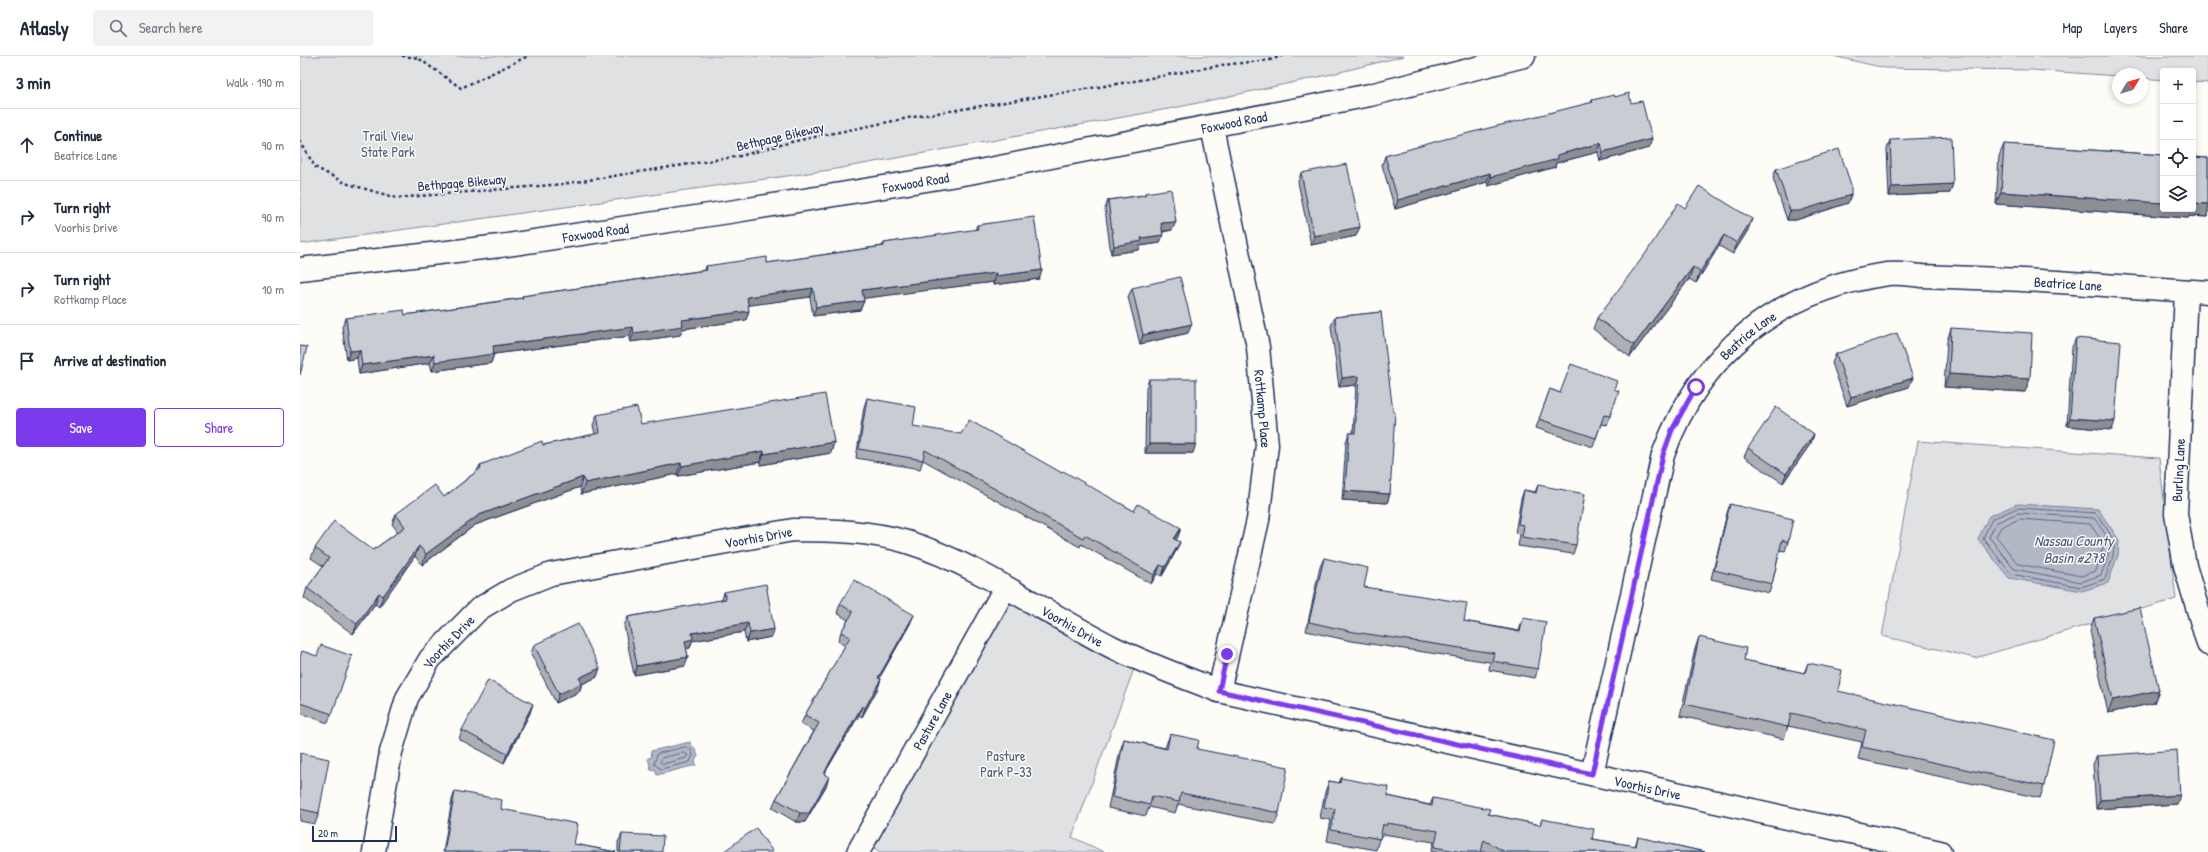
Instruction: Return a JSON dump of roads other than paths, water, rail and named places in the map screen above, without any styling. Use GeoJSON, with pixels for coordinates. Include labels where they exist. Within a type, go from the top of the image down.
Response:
{"type":"FeatureCollection","features":[{"type":"Feature","properties":{"kind":"street","name":"Foxwood Road"},"geometry":{"type":"LineString","coordinates":[[300,270],[500,246],[736,211],[969,173],[1212,127],[1370,95],[1524,56]]}},
{"type":"Feature","properties":{"kind":"street","name":"Rottkamp Place"},"geometry":{"type":"LineString","coordinates":[[1212,127],[1258,347],[1267,445],[1258,520],[1219,691]]}},
{"type":"Feature","properties":{"kind":"street","name":"Beatrice Lane"},"geometry":{"type":"LineString","coordinates":[[1592,774],[1663,455],[1672,430],[1696,387],[1733,344],[1788,304],[1838,284],[1889,274],[2094,284],[2208,292]]}},
{"type":"Feature","properties":{"kind":"street","name":"Burling Lane"},"geometry":{"type":"LineString","coordinates":[[2186,291],[2176,514],[2185,566],[2208,644]]}},
{"type":"Feature","properties":{"kind":"street","name":"Voorhis Drive"},"geometry":{"type":"LineString","coordinates":[[374,852],[390,752],[407,698],[430,659],[479,609],[511,590],[551,574],[646,555],[793,530],[826,530],[868,534],[907,542],[958,563],[1112,647],[1168,672],[1219,691],[1940,852]]}},
{"type":"Feature","properties":{"kind":"street","name":"Pasture Lane"},"geometry":{"type":"LineString","coordinates":[[858,852],[1005,588]]}},
{"type":"Feature","properties":{"kind":"water","name":"Nassau County Basin #278"},"geometry":{"type":"Polygon","coordinates":[[[2017,504],[2098,509],[2119,540],[2118,555],[2108,583],[2082,591],[2009,578],[1978,539],[1989,516],[2017,504]]]}},
{"type":"Feature","properties":{"kind":"water"},"geometry":{"type":"Polygon","coordinates":[[[690,742],[691,746],[695,748],[698,756],[695,761],[696,765],[657,775],[655,769],[651,770],[648,758],[652,757],[651,751],[690,742]]]}},
{"type":"Feature","properties":{"kind":"park label","name":"Trail View State Park"},"geometry":{"type":"Point","coordinates":[388,144]}},
{"type":"Feature","properties":{"kind":"park label","name":"Pasture Park P-33"},"geometry":{"type":"Point","coordinates":[1006,764]}}]}
